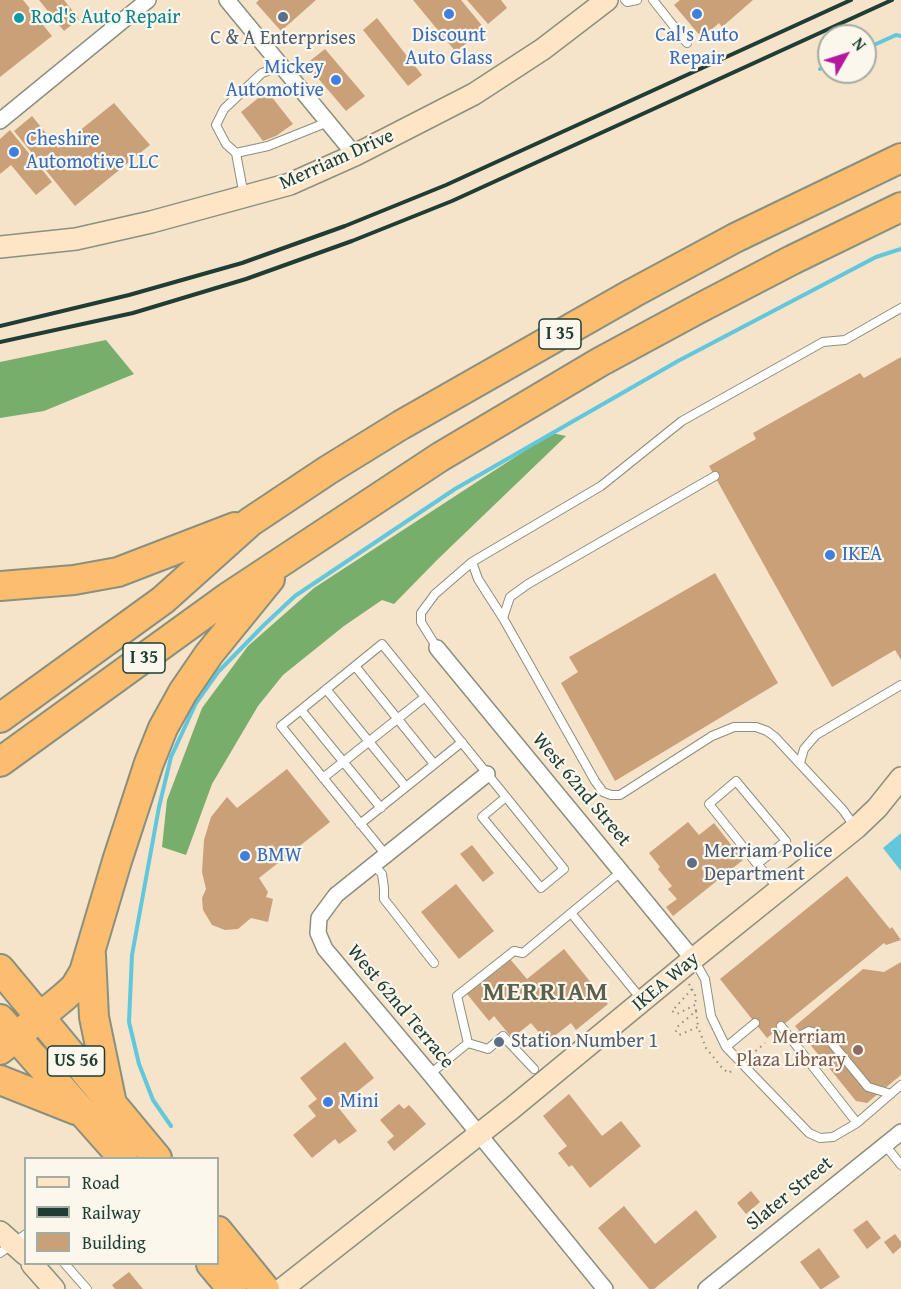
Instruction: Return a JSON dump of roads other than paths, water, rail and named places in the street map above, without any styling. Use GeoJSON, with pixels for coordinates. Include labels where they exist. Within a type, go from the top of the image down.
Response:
{"type":"FeatureCollection","features":[{"type":"Feature","properties":{"kind":"highway","name":"I 35"},"geometry":{"type":"LineString","coordinates":[[0,718],[163,600],[250,522],[401,425],[633,292],[895,158]]}},
{"type":"Feature","properties":{"kind":"highway","name":"I 35"},"geometry":{"type":"LineString","coordinates":[[0,762],[219,604],[440,457],[600,362],[782,265],[901,207]]}},
{"type":"Feature","properties":{"kind":"highway"},"geometry":{"type":"LineString","coordinates":[[0,586],[74,580],[118,572],[250,522]]}},
{"type":"Feature","properties":{"kind":"highway"},"geometry":{"type":"LineString","coordinates":[[80,1111],[5,1035],[40,1017],[75,987],[84,972],[117,861],[163,728],[183,692],[209,654],[290,555]]}},
{"type":"Feature","properties":{"kind":"highway"},"geometry":{"type":"LineString","coordinates":[[90,950],[94,1017],[112,1104]]}},
{"type":"Feature","properties":{"kind":"highway","name":"US 56"},"geometry":{"type":"LineString","coordinates":[[0,969],[156,1157]]}},
{"type":"Feature","properties":{"kind":"highway","name":"US 56"},"geometry":{"type":"LineString","coordinates":[[0,1080],[80,1111],[122,1157]]}},
{"type":"Feature","properties":{"kind":"highway"},"geometry":{"type":"LineString","coordinates":[[219,1233],[265,1289]]}},
{"type":"Feature","properties":{"kind":"highway"},"geometry":{"type":"LineString","coordinates":[[213,1265],[232,1289]]}},
{"type":"Feature","properties":{"kind":"street"},"geometry":{"type":"LineString","coordinates":[[0,120],[148,0]]}},
{"type":"Feature","properties":{"kind":"street"},"geometry":{"type":"LineString","coordinates":[[227,0],[355,155]]}},
{"type":"Feature","properties":{"kind":"street","name":"Merriam Drive"},"geometry":{"type":"LineString","coordinates":[[0,247],[76,239],[151,222],[290,184],[355,155],[474,94],[543,49],[607,0]]}},
{"type":"Feature","properties":{"kind":"street","name":"West 62nd Street"},"geometry":{"type":"LineString","coordinates":[[437,648],[693,959]]}},
{"type":"Feature","properties":{"kind":"street","name":"West 62nd Terrace"},"geometry":{"type":"LineString","coordinates":[[487,774],[336,895],[318,918],[318,933],[325,949],[430,1074],[604,1289]]}},
{"type":"Feature","properties":{"kind":"street","name":"IKEA Way"},"geometry":{"type":"LineString","coordinates":[[282,1289],[573,1060],[693,959],[856,828],[901,778]]}},
{"type":"Feature","properties":{"kind":"street","name":"Slater Street"},"geometry":{"type":"LineString","coordinates":[[706,1289],[901,1132]]}},
{"type":"Feature","properties":{"kind":"street"},"geometry":{"type":"LineString","coordinates":[[35,1265],[54,1289]]}},
{"type":"Feature","properties":{"kind":"lane"},"geometry":{"type":"LineString","coordinates":[[625,0],[627,2],[637,0]]}},
{"type":"Feature","properties":{"kind":"lane"},"geometry":{"type":"LineString","coordinates":[[653,0],[687,43]]}},
{"type":"Feature","properties":{"kind":"lane"},"geometry":{"type":"LineString","coordinates":[[244,196],[236,153],[226,144],[216,125],[224,109],[262,73],[281,66]]}},
{"type":"Feature","properties":{"kind":"lane"},"geometry":{"type":"LineString","coordinates":[[236,153],[268,146],[328,123]]}},
{"type":"Feature","properties":{"kind":"lane"},"geometry":{"type":"LineString","coordinates":[[437,648],[422,622],[421,613],[435,594],[472,562],[601,486],[682,421],[823,342],[845,340],[901,308]]}},
{"type":"Feature","properties":{"kind":"lane"},"geometry":{"type":"LineString","coordinates":[[503,618],[510,597],[528,584],[715,476]]}},
{"type":"Feature","properties":{"kind":"lane"},"geometry":{"type":"LineString","coordinates":[[472,562],[478,579],[503,618],[603,792],[620,795],[712,736],[734,727],[756,727],[767,731],[800,763],[843,810],[856,828]]}},
{"type":"Feature","properties":{"kind":"lane"},"geometry":{"type":"LineString","coordinates":[[434,963],[384,899],[380,860],[360,824],[281,726],[382,644],[462,742],[564,869],[541,888],[482,817],[506,797]]}},
{"type":"Feature","properties":{"kind":"lane"},"geometry":{"type":"LineString","coordinates":[[355,666],[434,764]]}},
{"type":"Feature","properties":{"kind":"lane"},"geometry":{"type":"LineString","coordinates":[[800,763],[804,749],[816,735],[901,685]]}},
{"type":"Feature","properties":{"kind":"lane"},"geometry":{"type":"LineString","coordinates":[[326,689],[406,788]]}},
{"type":"Feature","properties":{"kind":"lane"},"geometry":{"type":"LineString","coordinates":[[323,778],[425,697]]}},
{"type":"Feature","properties":{"kind":"lane"},"geometry":{"type":"LineString","coordinates":[[301,710],[381,808]]}},
{"type":"Feature","properties":{"kind":"lane"},"geometry":{"type":"LineString","coordinates":[[360,824],[462,742]]}},
{"type":"Feature","properties":{"kind":"lane"},"geometry":{"type":"LineString","coordinates":[[757,864],[786,841],[736,781],[709,804],[757,864],[780,890]]}},
{"type":"Feature","properties":{"kind":"lane"},"geometry":{"type":"LineString","coordinates":[[468,1043],[457,996],[514,951],[523,953],[622,871]]}},
{"type":"Feature","properties":{"kind":"lane"},"geometry":{"type":"LineString","coordinates":[[571,914],[642,1001]]}},
{"type":"Feature","properties":{"kind":"lane"},"geometry":{"type":"LineString","coordinates":[[693,959],[705,979],[711,1016],[726,1047],[809,1133],[820,1138],[833,1137],[857,1123],[901,1085]]}},
{"type":"Feature","properties":{"kind":"lane"},"geometry":{"type":"LineString","coordinates":[[726,1047],[755,1023]]}},
{"type":"Feature","properties":{"kind":"lane"},"geometry":{"type":"LineString","coordinates":[[781,1026],[857,1123]]}},
{"type":"Feature","properties":{"kind":"lane"},"geometry":{"type":"LineString","coordinates":[[793,1040],[809,1030],[826,1036],[868,1087],[891,1094]]}},
{"type":"Feature","properties":{"kind":"lane"},"geometry":{"type":"LineString","coordinates":[[468,1043],[488,1049],[503,1036],[534,1069]]}},
{"type":"Feature","properties":{"kind":"lane"},"geometry":{"type":"LineString","coordinates":[[430,1074],[468,1043]]}},
{"type":"Feature","properties":{"kind":"lane"},"geometry":{"type":"LineString","coordinates":[[885,1145],[901,1165]]}},
{"type":"Feature","properties":{"kind":"lane"},"geometry":{"type":"LineString","coordinates":[[67,1265],[87,1289]]}},
{"type":"Feature","properties":{"kind":"water"},"geometry":{"type":"Polygon","coordinates":[[[901,833],[901,871],[883,848],[901,833]]]}},
{"type":"Feature","properties":{"kind":"waterway"},"geometry":{"type":"LineString","coordinates":[[877,44],[896,35],[901,36]]}},
{"type":"Feature","properties":{"kind":"waterway"},"geometry":{"type":"LineString","coordinates":[[171,1126],[153,1100],[139,1064],[129,1022],[132,955],[159,807],[171,757],[196,703],[218,672],[295,596],[455,489],[678,361],[876,257],[901,249]]}},
{"type":"Feature","properties":{"kind":"railway"},"geometry":{"type":"LineString","coordinates":[[0,326],[129,295],[242,263],[345,226],[446,185],[851,0]]}},
{"type":"Feature","properties":{"kind":"railway"},"geometry":{"type":"LineString","coordinates":[[0,342],[133,313],[246,279],[352,241],[452,201],[892,0]]}},
{"type":"Feature","properties":{"kind":"place","name":"Discount Auto Glass"},"geometry":{"type":"Point","coordinates":[449,14]}},
{"type":"Feature","properties":{"kind":"place","name":"Cal's Auto Repair"},"geometry":{"type":"Point","coordinates":[697,14]}},
{"type":"Feature","properties":{"kind":"place","name":"C & A Enterprises"},"geometry":{"type":"Point","coordinates":[283,17]}},
{"type":"Feature","properties":{"kind":"place","name":"Rod's Auto Repair"},"geometry":{"type":"Point","coordinates":[19,18]}},
{"type":"Feature","properties":{"kind":"place","name":"Mickey Automotive"},"geometry":{"type":"Point","coordinates":[336,80]}},
{"type":"Feature","properties":{"kind":"place","name":"Cheshire Automotive LLC"},"geometry":{"type":"Point","coordinates":[14,152]}},
{"type":"Feature","properties":{"kind":"place","name":"IKEA"},"geometry":{"type":"Point","coordinates":[830,555]}},
{"type":"Feature","properties":{"kind":"place","name":"BMW"},"geometry":{"type":"Point","coordinates":[245,856]}},
{"type":"Feature","properties":{"kind":"place","name":"Merriam Police Department"},"geometry":{"type":"Point","coordinates":[692,863]}},
{"type":"Feature","properties":{"kind":"place","name":"Station Number 1"},"geometry":{"type":"Point","coordinates":[499,1042]}},
{"type":"Feature","properties":{"kind":"place","name":"Merriam Plaza Library"},"geometry":{"type":"Point","coordinates":[858,1050]}},
{"type":"Feature","properties":{"kind":"place","name":"Mini"},"geometry":{"type":"Point","coordinates":[328,1102]}},
{"type":"Feature","properties":{"kind":"district","name":"MERRIAM"},"geometry":{"type":"Point","coordinates":[546,993]}}]}
